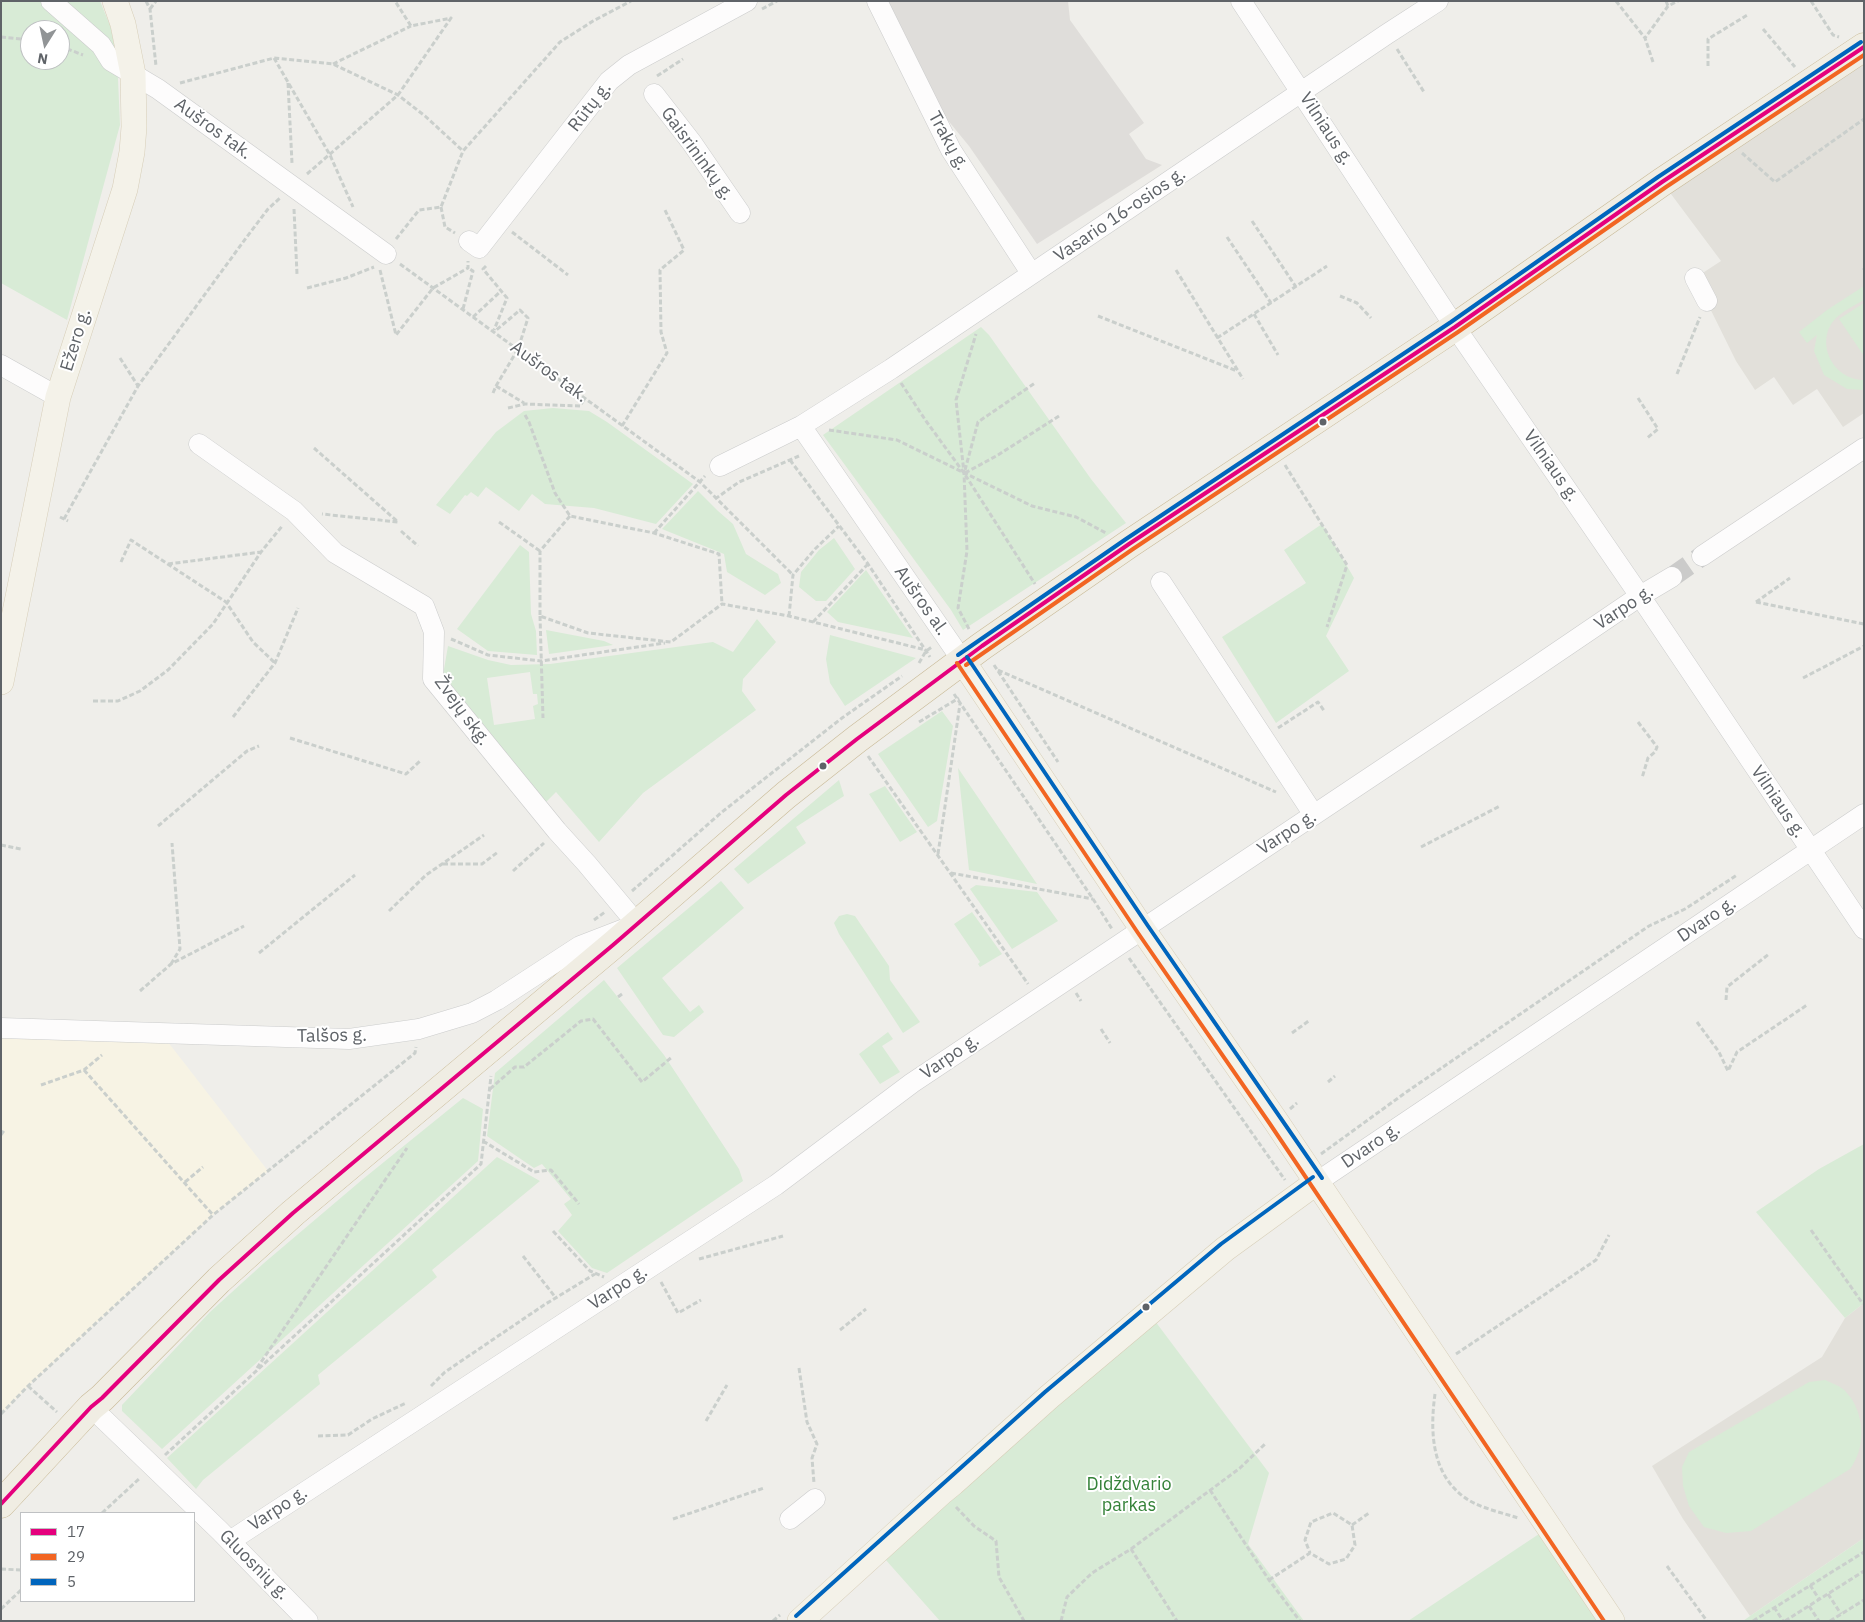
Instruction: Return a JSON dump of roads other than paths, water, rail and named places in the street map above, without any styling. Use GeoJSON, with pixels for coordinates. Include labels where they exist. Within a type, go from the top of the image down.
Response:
{"type":"FeatureCollection","features":[{"type":"Feature","properties":{"kind":"highway"},"geometry":{"type":"LineString","coordinates":[[1,1504],[82,1417],[219,1280],[293,1214],[637,924],[786,795],[856,739],[962,660],[1046,601],[1455,327],[1662,182],[1808,83],[1854,42]]}},
{"type":"Feature","properties":{"kind":"main road","name":"Ežero g."},"geometry":{"type":"LineString","coordinates":[[1,682],[58,397],[125,190],[134,127],[133,74],[123,24],[115,1]]}},
{"type":"Feature","properties":{"kind":"main road","name":"Aušros al."},"geometry":{"type":"LineString","coordinates":[[962,660],[1143,930],[1311,1174],[1438,1376],[1612,1621]]}},
{"type":"Feature","properties":{"kind":"main road","name":"Dvaro g."},"geometry":{"type":"LineString","coordinates":[[800,1621],[1049,1397],[1311,1174]]}},
{"type":"Feature","properties":{"kind":"street","name":"Aušros tak."},"geometry":{"type":"LineString","coordinates":[[51,1],[101,45],[111,61],[158,89],[392,258]]}},
{"type":"Feature","properties":{"kind":"street","name":"Rūtų g."},"geometry":{"type":"LineString","coordinates":[[469,241],[479,248],[609,80],[629,66],[747,1]]}},
{"type":"Feature","properties":{"kind":"street","name":"Trakų g."},"geometry":{"type":"LineString","coordinates":[[877,1],[951,150],[1032,274]]}},
{"type":"Feature","properties":{"kind":"street","name":"Vilniaus g."},"geometry":{"type":"LineString","coordinates":[[1241,1],[1455,327],[1640,596],[1864,929]]}},
{"type":"Feature","properties":{"kind":"street","name":"Vasario 16-osios g."},"geometry":{"type":"LineString","coordinates":[[801,426],[891,369],[1438,1]]}},
{"type":"Feature","properties":{"kind":"street","name":"Gaisrininkų g."},"geometry":{"type":"LineString","coordinates":[[654,94],[692,143],[740,213]]}},
{"type":"Feature","properties":{"kind":"street"},"geometry":{"type":"LineString","coordinates":[[1695,278],[1707,300]]}},
{"type":"Feature","properties":{"kind":"street"},"geometry":{"type":"LineString","coordinates":[[1,365],[58,397]]}},
{"type":"Feature","properties":{"kind":"street"},"geometry":{"type":"LineString","coordinates":[[720,466],[801,426]]}},
{"type":"Feature","properties":{"kind":"street","name":"Aušros al."},"geometry":{"type":"LineString","coordinates":[[801,426],[962,660]]}},
{"type":"Feature","properties":{"kind":"street","name":"Žvejų skg."},"geometry":{"type":"LineString","coordinates":[[199,444],[294,511],[335,553],[424,606],[434,632],[433,679],[557,831],[637,924]]}},
{"type":"Feature","properties":{"kind":"street"},"geometry":{"type":"LineString","coordinates":[[1702,556],[1864,448]]}},
{"type":"Feature","properties":{"kind":"street","name":"Varpo g."},"geometry":{"type":"LineString","coordinates":[[225,1536],[623,1285],[776,1185],[912,1083],[1143,930],[1312,811],[1525,674],[1640,596],[1672,577]]}},
{"type":"Feature","properties":{"kind":"street"},"geometry":{"type":"LineString","coordinates":[[1161,582],[1312,811]]}},
{"type":"Feature","properties":{"kind":"street","name":"Dvaro g."},"geometry":{"type":"LineString","coordinates":[[1311,1174],[1864,814]]}},
{"type":"Feature","properties":{"kind":"street","name":"Talšos g."},"geometry":{"type":"LineString","coordinates":[[1,1028],[349,1039],[419,1029],[472,1013],[497,1000],[580,946],[637,924]]}},
{"type":"Feature","properties":{"kind":"street","name":"Gluosnių g."},"geometry":{"type":"LineString","coordinates":[[82,1417],[152,1467],[225,1536],[308,1621]]}},
{"type":"Feature","properties":{"kind":"street"},"geometry":{"type":"LineString","coordinates":[[790,1519],[815,1499]]}},
{"type":"Feature","properties":{"kind":"tunnel"},"geometry":{"type":"LineString","coordinates":[[1672,577],[1702,556]]}},
{"type":"Feature","properties":{"kind":"park label","name":"Didždvario parkas"},"geometry":{"type":"Point","coordinates":[1129,1495]}}]}
